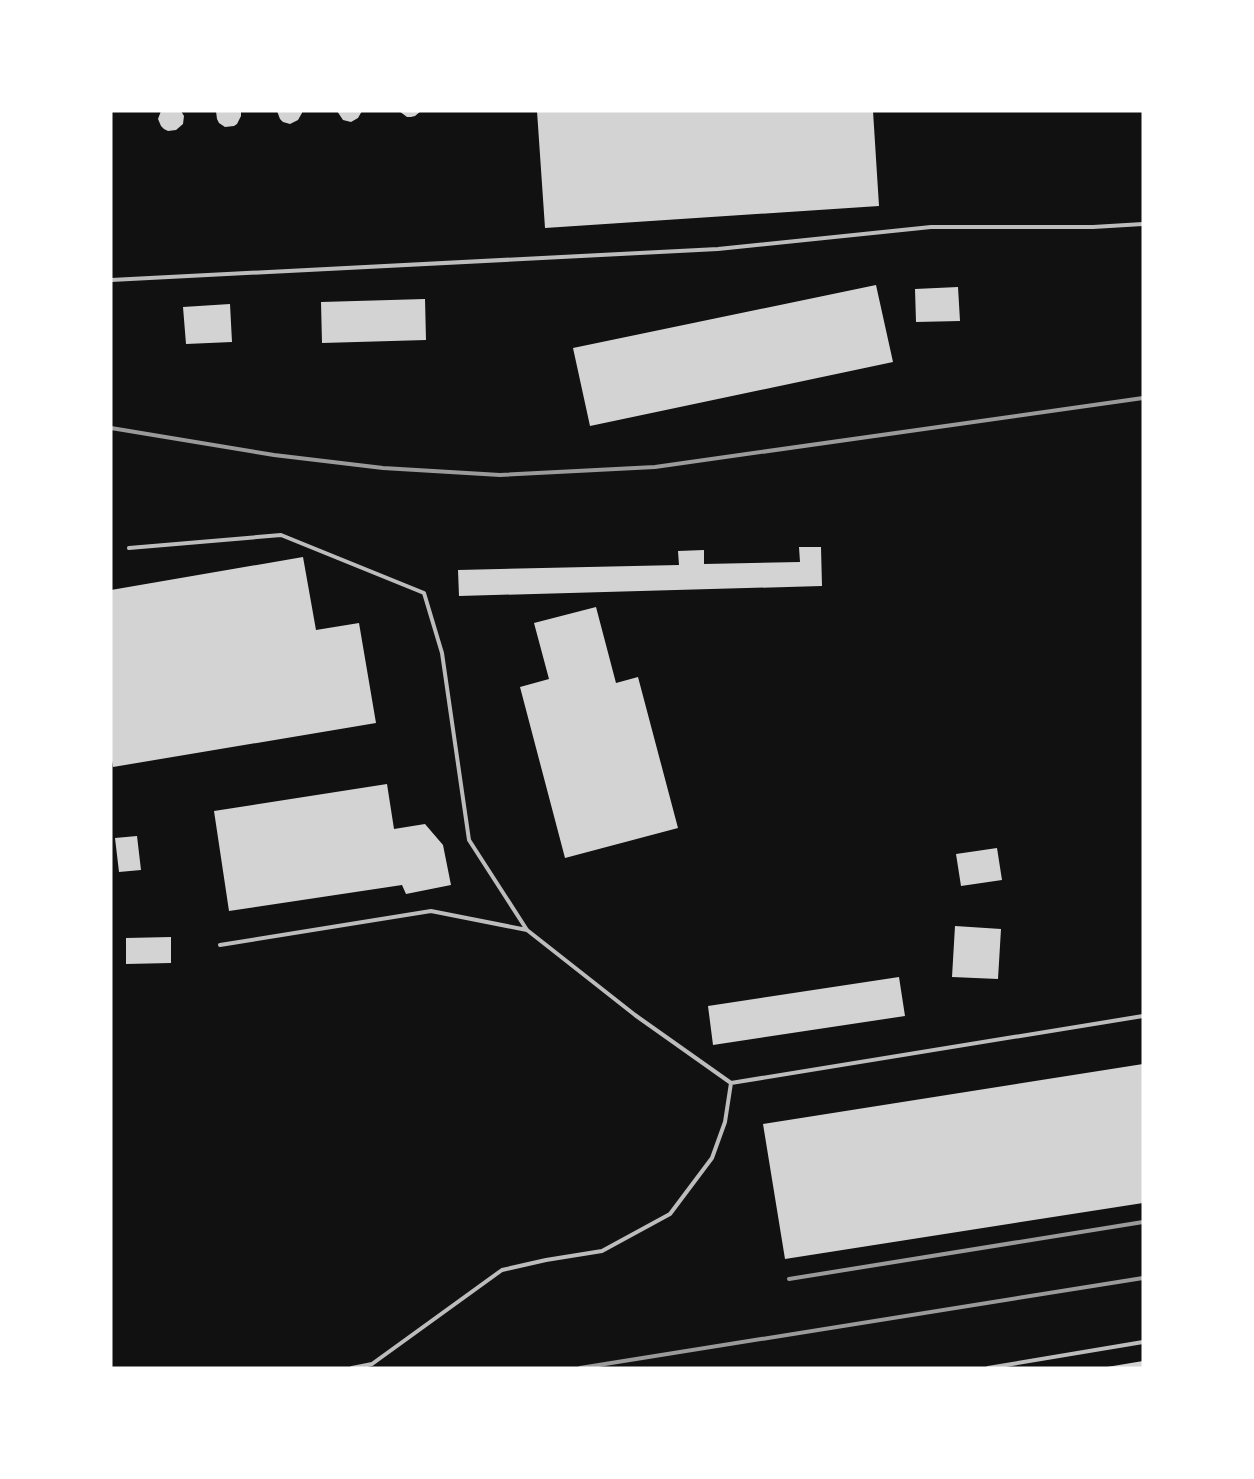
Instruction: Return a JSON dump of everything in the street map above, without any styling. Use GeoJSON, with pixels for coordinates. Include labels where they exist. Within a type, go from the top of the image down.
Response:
{"type":"FeatureCollection","features":[{"type":"Feature","properties":{"kind":"lane"},"geometry":{"type":"LineString","coordinates":[[111,280],[718,249],[932,227],[1093,227],[1143,224]]}},
{"type":"Feature","properties":{"kind":"lane"},"geometry":{"type":"LineString","coordinates":[[130,548],[281,535],[424,593],[442,653],[469,840],[527,930],[635,1015],[731,1083],[1143,1016]]}},
{"type":"Feature","properties":{"kind":"lane"},"geometry":{"type":"LineString","coordinates":[[220,945],[431,911],[527,930]]}},
{"type":"Feature","properties":{"kind":"lane"},"geometry":{"type":"LineString","coordinates":[[352,1368],[372,1364],[502,1270],[546,1260],[602,1251],[670,1214],[712,1158],[725,1122],[731,1083]]}},
{"type":"Feature","properties":{"kind":"lane"},"geometry":{"type":"LineString","coordinates":[[988,1368],[1143,1342]]}},
{"type":"Feature","properties":{"kind":"building"},"geometry":{"type":"Polygon","coordinates":[[[161,111],[181,111],[184,116],[183,124],[176,130],[168,131],[164,129],[158,119],[161,111]]]}},
{"type":"Feature","properties":{"kind":"building"},"geometry":{"type":"Polygon","coordinates":[[[216,111],[241,111],[241,116],[237,124],[225,127],[219,123],[216,111]]]}},
{"type":"Feature","properties":{"kind":"building"},"geometry":{"type":"Polygon","coordinates":[[[277,111],[302,111],[302,113],[298,120],[290,124],[280,119],[277,111]]]}},
{"type":"Feature","properties":{"kind":"building"},"geometry":{"type":"Polygon","coordinates":[[[337,111],[362,111],[358,118],[351,122],[343,120],[337,111]]]}},
{"type":"Feature","properties":{"kind":"building"},"geometry":{"type":"Polygon","coordinates":[[[399,111],[421,111],[415,116],[407,117],[399,111]]]}},
{"type":"Feature","properties":{"kind":"building"},"geometry":{"type":"Polygon","coordinates":[[[537,111],[873,111],[879,206],[545,228],[537,111]]]}},
{"type":"Feature","properties":{"kind":"building"},"geometry":{"type":"Polygon","coordinates":[[[876,285],[893,362],[590,426],[573,348],[876,285]]]}},
{"type":"Feature","properties":{"kind":"building"},"geometry":{"type":"Polygon","coordinates":[[[958,287],[960,321],[916,322],[915,289],[958,287]]]}},
{"type":"Feature","properties":{"kind":"building"},"geometry":{"type":"Polygon","coordinates":[[[425,299],[426,340],[322,343],[321,302],[425,299]]]}},
{"type":"Feature","properties":{"kind":"building"},"geometry":{"type":"Polygon","coordinates":[[[230,304],[232,342],[186,344],[183,307],[230,304]]]}},
{"type":"Feature","properties":{"kind":"building"},"geometry":{"type":"Polygon","coordinates":[[[799,547],[821,547],[822,586],[459,596],[458,570],[679,565],[678,551],[704,550],[704,564],[800,562],[799,547]]]}},
{"type":"Feature","properties":{"kind":"building"},"geometry":{"type":"Polygon","coordinates":[[[303,557],[316,630],[359,623],[376,723],[113,767],[111,755],[111,590],[303,557]]]}},
{"type":"Feature","properties":{"kind":"building"},"geometry":{"type":"Polygon","coordinates":[[[596,607],[616,683],[638,677],[678,828],[565,858],[520,687],[549,679],[534,623],[596,607]]]}},
{"type":"Feature","properties":{"kind":"building"},"geometry":{"type":"Polygon","coordinates":[[[387,784],[394,829],[425,824],[443,845],[451,885],[406,894],[402,885],[229,911],[214,811],[387,784]]]}},
{"type":"Feature","properties":{"kind":"building"},"geometry":{"type":"Polygon","coordinates":[[[137,836],[141,870],[119,872],[115,838],[137,836]]]}},
{"type":"Feature","properties":{"kind":"building"},"geometry":{"type":"Polygon","coordinates":[[[997,848],[1002,880],[961,886],[956,854],[997,848]]]}},
{"type":"Feature","properties":{"kind":"building"},"geometry":{"type":"Polygon","coordinates":[[[955,926],[1001,929],[998,979],[952,977],[955,926]]]}},
{"type":"Feature","properties":{"kind":"building"},"geometry":{"type":"Polygon","coordinates":[[[171,937],[171,963],[126,964],[126,938],[171,937]]]}},
{"type":"Feature","properties":{"kind":"building"},"geometry":{"type":"Polygon","coordinates":[[[899,977],[905,1016],[713,1045],[708,1006],[899,977]]]}},
{"type":"Feature","properties":{"kind":"building"},"geometry":{"type":"Polygon","coordinates":[[[1143,1064],[1143,1203],[785,1259],[763,1124],[1143,1064]]]}},
{"type":"Feature","properties":{"kind":"building"},"geometry":{"type":"Polygon","coordinates":[[[1143,1361],[1143,1368],[1107,1368],[1107,1367],[1143,1361]]]}},
{"type":"Feature","properties":{"kind":"railway"},"geometry":{"type":"LineString","coordinates":[[111,428],[274,455],[383,468],[500,475],[655,467],[1143,398]]}},
{"type":"Feature","properties":{"kind":"railway"},"geometry":{"type":"LineString","coordinates":[[789,1279],[1143,1222]]}},
{"type":"Feature","properties":{"kind":"railway"},"geometry":{"type":"LineString","coordinates":[[580,1368],[1143,1278]]}}]}
